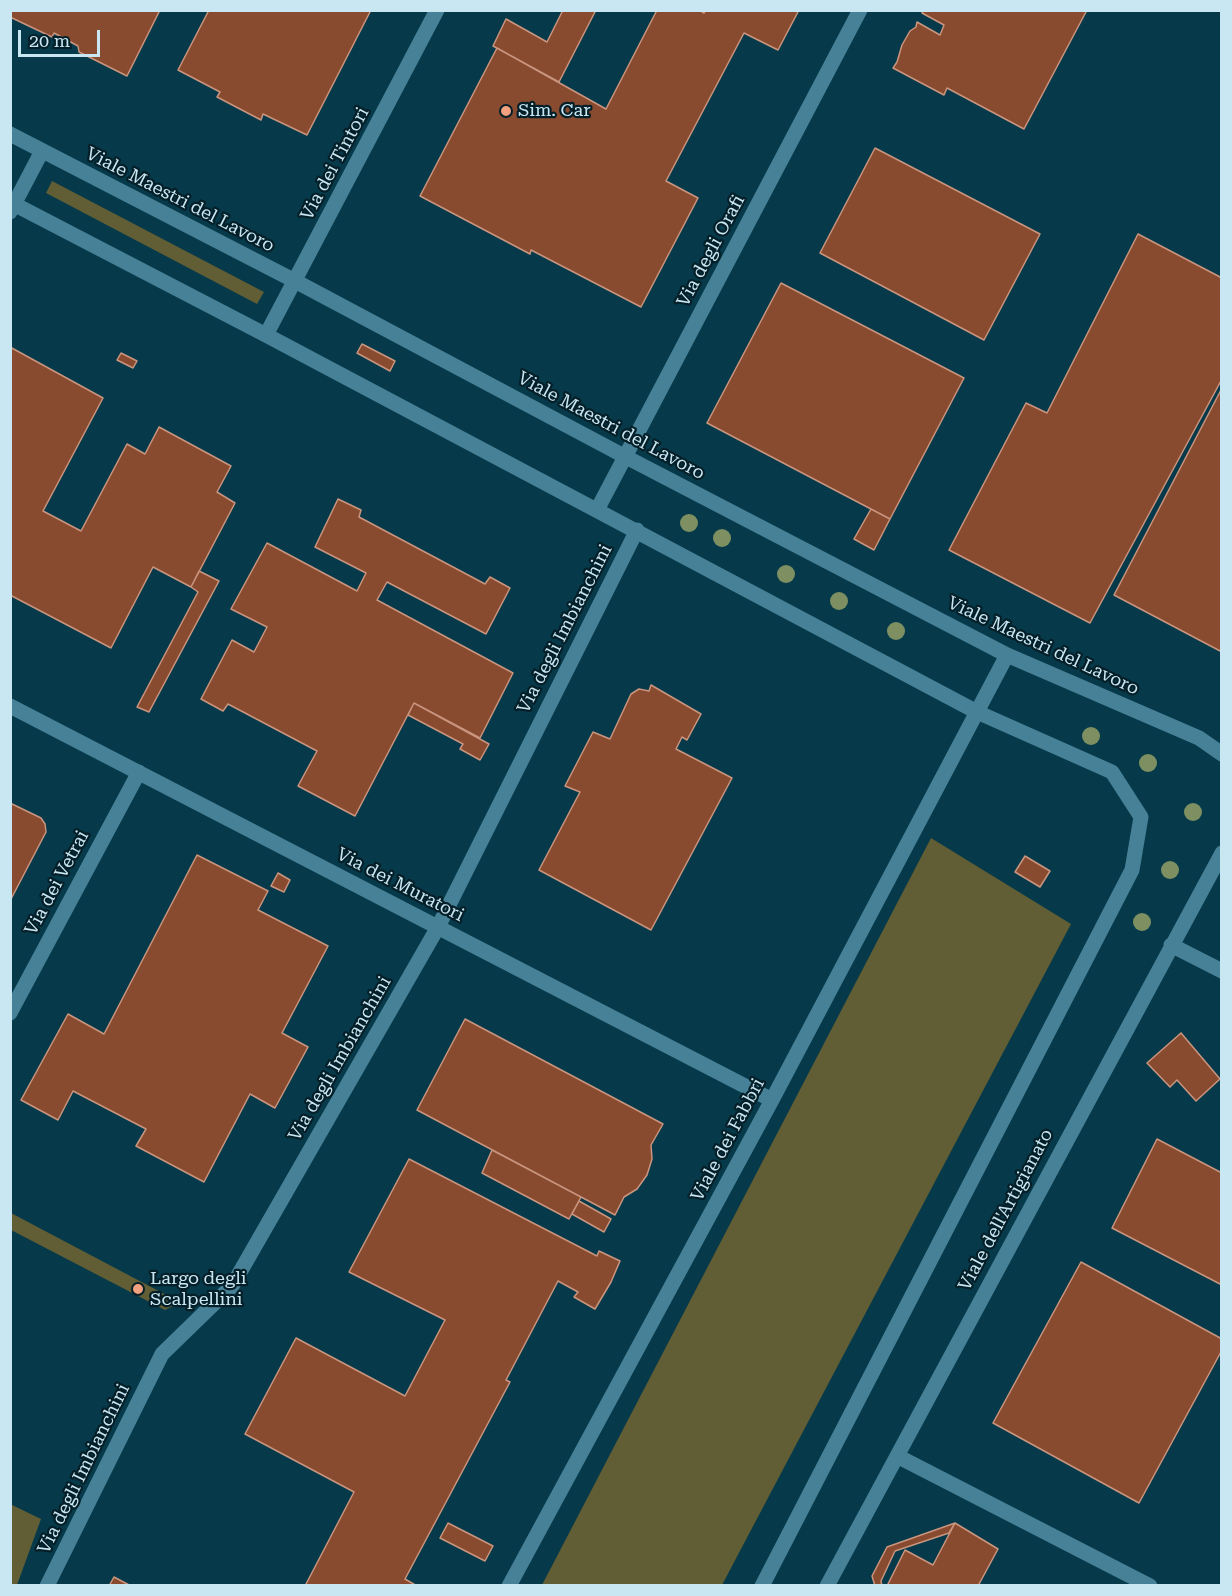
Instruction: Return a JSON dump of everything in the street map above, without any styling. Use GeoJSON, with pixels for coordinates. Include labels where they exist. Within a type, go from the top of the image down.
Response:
{"type":"FeatureCollection","features":[{"type":"Feature","properties":{"kind":"street","name":"Via dei Tintori"},"geometry":{"type":"LineString","coordinates":[[266,335],[437,10]]}},
{"type":"Feature","properties":{"kind":"street","name":"Via degli Orafi"},"geometry":{"type":"LineString","coordinates":[[597,510],[860,10]]}},
{"type":"Feature","properties":{"kind":"street","name":"Viale Maestri del Lavoro"},"geometry":{"type":"LineString","coordinates":[[10,134],[1007,655],[1199,738],[1221,754]]}},
{"type":"Feature","properties":{"kind":"street"},"geometry":{"type":"LineString","coordinates":[[42,151],[12,206],[266,335],[977,712],[1112,772],[1141,817],[1132,870],[762,1586]]}},
{"type":"Feature","properties":{"kind":"street","name":"Via degli Imbianchini"},"geometry":{"type":"LineString","coordinates":[[47,1586],[162,1354],[232,1286],[438,927],[636,530]]}},
{"type":"Feature","properties":{"kind":"street","name":"Viale dei Fabbri"},"geometry":{"type":"LineString","coordinates":[[509,1586],[772,1100],[1007,655]]}},
{"type":"Feature","properties":{"kind":"street","name":"Via dei Muratori"},"geometry":{"type":"LineString","coordinates":[[10,706],[772,1100]]}},
{"type":"Feature","properties":{"kind":"street","name":"Via dei Vetrai"},"geometry":{"type":"LineString","coordinates":[[10,1012],[139,772]]}},
{"type":"Feature","properties":{"kind":"street","name":"Viale dell'Artigianato"},"geometry":{"type":"LineString","coordinates":[[827,1586],[1221,853]]}},
{"type":"Feature","properties":{"kind":"street"},"geometry":{"type":"LineString","coordinates":[[1170,945],[1221,971]]}},
{"type":"Feature","properties":{"kind":"street"},"geometry":{"type":"LineString","coordinates":[[897,1456],[1149,1586]]}},
{"type":"Feature","properties":{"kind":"shaded area"},"geometry":{"type":"Polygon","coordinates":[[[52,181],[264,292],[257,304],[46,193],[52,181]]]}},
{"type":"Feature","properties":{"kind":"shaded area"},"geometry":{"type":"Polygon","coordinates":[[[931,838],[1071,924],[722,1585],[542,1585],[931,838]]]}},
{"type":"Feature","properties":{"kind":"shaded area"},"geometry":{"type":"Polygon","coordinates":[[[11,1213],[170,1297],[173,1306],[165,1310],[11,1230],[11,1213]]]}},
{"type":"Feature","properties":{"kind":"shaded area"},"geometry":{"type":"Polygon","coordinates":[[[10,1504],[41,1519],[17,1585],[11,1585],[10,1504]]]}},
{"type":"Feature","properties":{"kind":"building"},"geometry":{"type":"Polygon","coordinates":[[[10,10],[160,10],[127,76],[79,52],[78,46],[54,33],[52,37],[10,17],[10,10]]]}},
{"type":"Feature","properties":{"kind":"building"},"geometry":{"type":"Polygon","coordinates":[[[209,10],[371,10],[307,135],[263,114],[261,120],[217,97],[220,92],[178,70],[209,10]]]}},
{"type":"Feature","properties":{"kind":"building"},"geometry":{"type":"Polygon","coordinates":[[[563,10],[596,10],[559,82],[493,46],[506,19],[547,42],[563,10]]]}},
{"type":"Feature","properties":{"kind":"building"},"geometry":{"type":"Polygon","coordinates":[[[657,10],[699,10],[704,13],[706,10],[799,10],[778,50],[744,33],[666,181],[698,198],[641,307],[531,250],[530,254],[420,196],[497,48],[606,109],[657,10]]]}},
{"type":"Feature","properties":{"kind":"building"},"geometry":{"type":"Polygon","coordinates":[[[924,10],[1087,10],[1024,129],[947,88],[944,95],[893,68],[902,45],[910,31],[916,27],[917,22],[940,35],[944,25],[922,13],[924,10]]]}},
{"type":"Feature","properties":{"kind":"building"},"geometry":{"type":"Polygon","coordinates":[[[875,148],[1040,234],[984,340],[820,253],[875,148]]]}},
{"type":"Feature","properties":{"kind":"building"},"geometry":{"type":"Polygon","coordinates":[[[1138,234],[1222,278],[1222,379],[1090,623],[949,550],[1026,403],[1047,413],[1138,234]]]}},
{"type":"Feature","properties":{"kind":"building"},"geometry":{"type":"Polygon","coordinates":[[[781,283],[964,378],[890,519],[707,423],[781,283]]]}},
{"type":"Feature","properties":{"kind":"building"},"geometry":{"type":"Polygon","coordinates":[[[362,344],[395,361],[390,371],[357,353],[362,344]]]}},
{"type":"Feature","properties":{"kind":"building"},"geometry":{"type":"Polygon","coordinates":[[[10,347],[103,398],[43,511],[81,531],[127,444],[145,454],[159,427],[231,466],[217,492],[235,503],[191,587],[153,567],[111,648],[10,595],[10,347]]]}},
{"type":"Feature","properties":{"kind":"building"},"geometry":{"type":"Polygon","coordinates":[[[121,353],[137,361],[133,368],[117,360],[121,353]]]}},
{"type":"Feature","properties":{"kind":"building"},"geometry":{"type":"Polygon","coordinates":[[[1222,388],[1222,652],[1114,595],[1222,388]]]}},
{"type":"Feature","properties":{"kind":"building"},"geometry":{"type":"Polygon","coordinates":[[[338,499],[361,510],[359,517],[485,584],[490,577],[510,588],[486,634],[387,582],[377,600],[513,673],[480,738],[414,703],[355,816],[298,786],[317,751],[228,704],[223,711],[201,699],[232,640],[254,652],[267,627],[231,609],[267,543],[357,591],[366,573],[315,547],[338,499]]]}},
{"type":"Feature","properties":{"kind":"building"},"geometry":{"type":"Polygon","coordinates":[[[871,509],[890,519],[874,550],[854,539],[871,509]]]}},
{"type":"Feature","properties":{"kind":"building"},"geometry":{"type":"Polygon","coordinates":[[[199,571],[219,581],[149,712],[137,707],[198,592],[191,587],[199,571]]]}},
{"type":"Feature","properties":{"kind":"building"},"geometry":{"type":"Polygon","coordinates":[[[651,685],[701,714],[687,740],[682,737],[676,749],[732,778],[651,930],[539,870],[580,792],[565,786],[593,732],[610,739],[631,694],[639,689],[649,691],[651,685]]]}},
{"type":"Feature","properties":{"kind":"building"},"geometry":{"type":"Polygon","coordinates":[[[414,703],[489,744],[480,760],[460,749],[463,744],[408,715],[414,703]]]}},
{"type":"Feature","properties":{"kind":"building"},"geometry":{"type":"Polygon","coordinates":[[[10,803],[41,818],[46,832],[10,901],[10,803]]]}},
{"type":"Feature","properties":{"kind":"building"},"geometry":{"type":"Polygon","coordinates":[[[197,855],[268,891],[258,910],[328,946],[282,1033],[308,1047],[275,1108],[250,1094],[204,1182],[136,1146],[146,1129],[73,1091],[58,1120],[21,1100],[68,1014],[104,1034],[197,855]]]}},
{"type":"Feature","properties":{"kind":"building"},"geometry":{"type":"Polygon","coordinates":[[[1025,856],[1050,871],[1040,887],[1015,872],[1025,856]]]}},
{"type":"Feature","properties":{"kind":"building"},"geometry":{"type":"Polygon","coordinates":[[[278,873],[290,880],[284,892],[271,886],[278,873]]]}},
{"type":"Feature","properties":{"kind":"building"},"geometry":{"type":"Polygon","coordinates":[[[465,1019],[663,1124],[651,1145],[652,1159],[647,1175],[637,1189],[624,1197],[615,1215],[417,1110],[465,1019]]]}},
{"type":"Feature","properties":{"kind":"building"},"geometry":{"type":"Polygon","coordinates":[[[1181,1033],[1220,1079],[1196,1101],[1177,1080],[1170,1087],[1147,1063],[1181,1033]]]}},
{"type":"Feature","properties":{"kind":"building"},"geometry":{"type":"Polygon","coordinates":[[[1157,1139],[1220,1172],[1222,1170],[1222,1285],[1112,1228],[1157,1139]]]}},
{"type":"Feature","properties":{"kind":"building"},"geometry":{"type":"Polygon","coordinates":[[[492,1150],[581,1197],[569,1219],[482,1173],[492,1150]]]}},
{"type":"Feature","properties":{"kind":"building"},"geometry":{"type":"Polygon","coordinates":[[[409,1159],[597,1256],[599,1251],[620,1261],[595,1309],[574,1297],[578,1292],[558,1281],[506,1380],[510,1382],[405,1579],[417,1586],[305,1586],[354,1492],[245,1434],[296,1338],[405,1396],[445,1320],[349,1272],[409,1159]]]}},
{"type":"Feature","properties":{"kind":"building"},"geometry":{"type":"Polygon","coordinates":[[[579,1201],[611,1219],[604,1232],[572,1214],[579,1201]]]}},
{"type":"Feature","properties":{"kind":"building"},"geometry":{"type":"Polygon","coordinates":[[[1081,1262],[1222,1339],[1222,1350],[1139,1503],[993,1423],[1081,1262]]]}},
{"type":"Feature","properties":{"kind":"building"},"geometry":{"type":"Polygon","coordinates":[[[448,1523],[493,1546],[485,1561],[440,1538],[448,1523]]]}},
{"type":"Feature","properties":{"kind":"building"},"geometry":{"type":"Polygon","coordinates":[[[955,1523],[998,1549],[978,1586],[887,1586],[905,1550],[933,1565],[955,1523]]]}},
{"type":"Feature","properties":{"kind":"building"},"geometry":{"type":"Polygon","coordinates":[[[955,1523],[949,1533],[895,1551],[881,1581],[882,1586],[875,1586],[872,1576],[887,1547],[955,1523]]]}},
{"type":"Feature","properties":{"kind":"building"},"geometry":{"type":"Polygon","coordinates":[[[114,1577],[131,1586],[109,1586],[114,1577]]]}},
{"type":"Feature","properties":{"kind":"place","name":"Sim. Car"},"geometry":{"type":"Point","coordinates":[506,111]}},
{"type":"Feature","properties":{"kind":"place","name":"Largo degli Scalpellini"},"geometry":{"type":"Point","coordinates":[138,1289]}}]}
